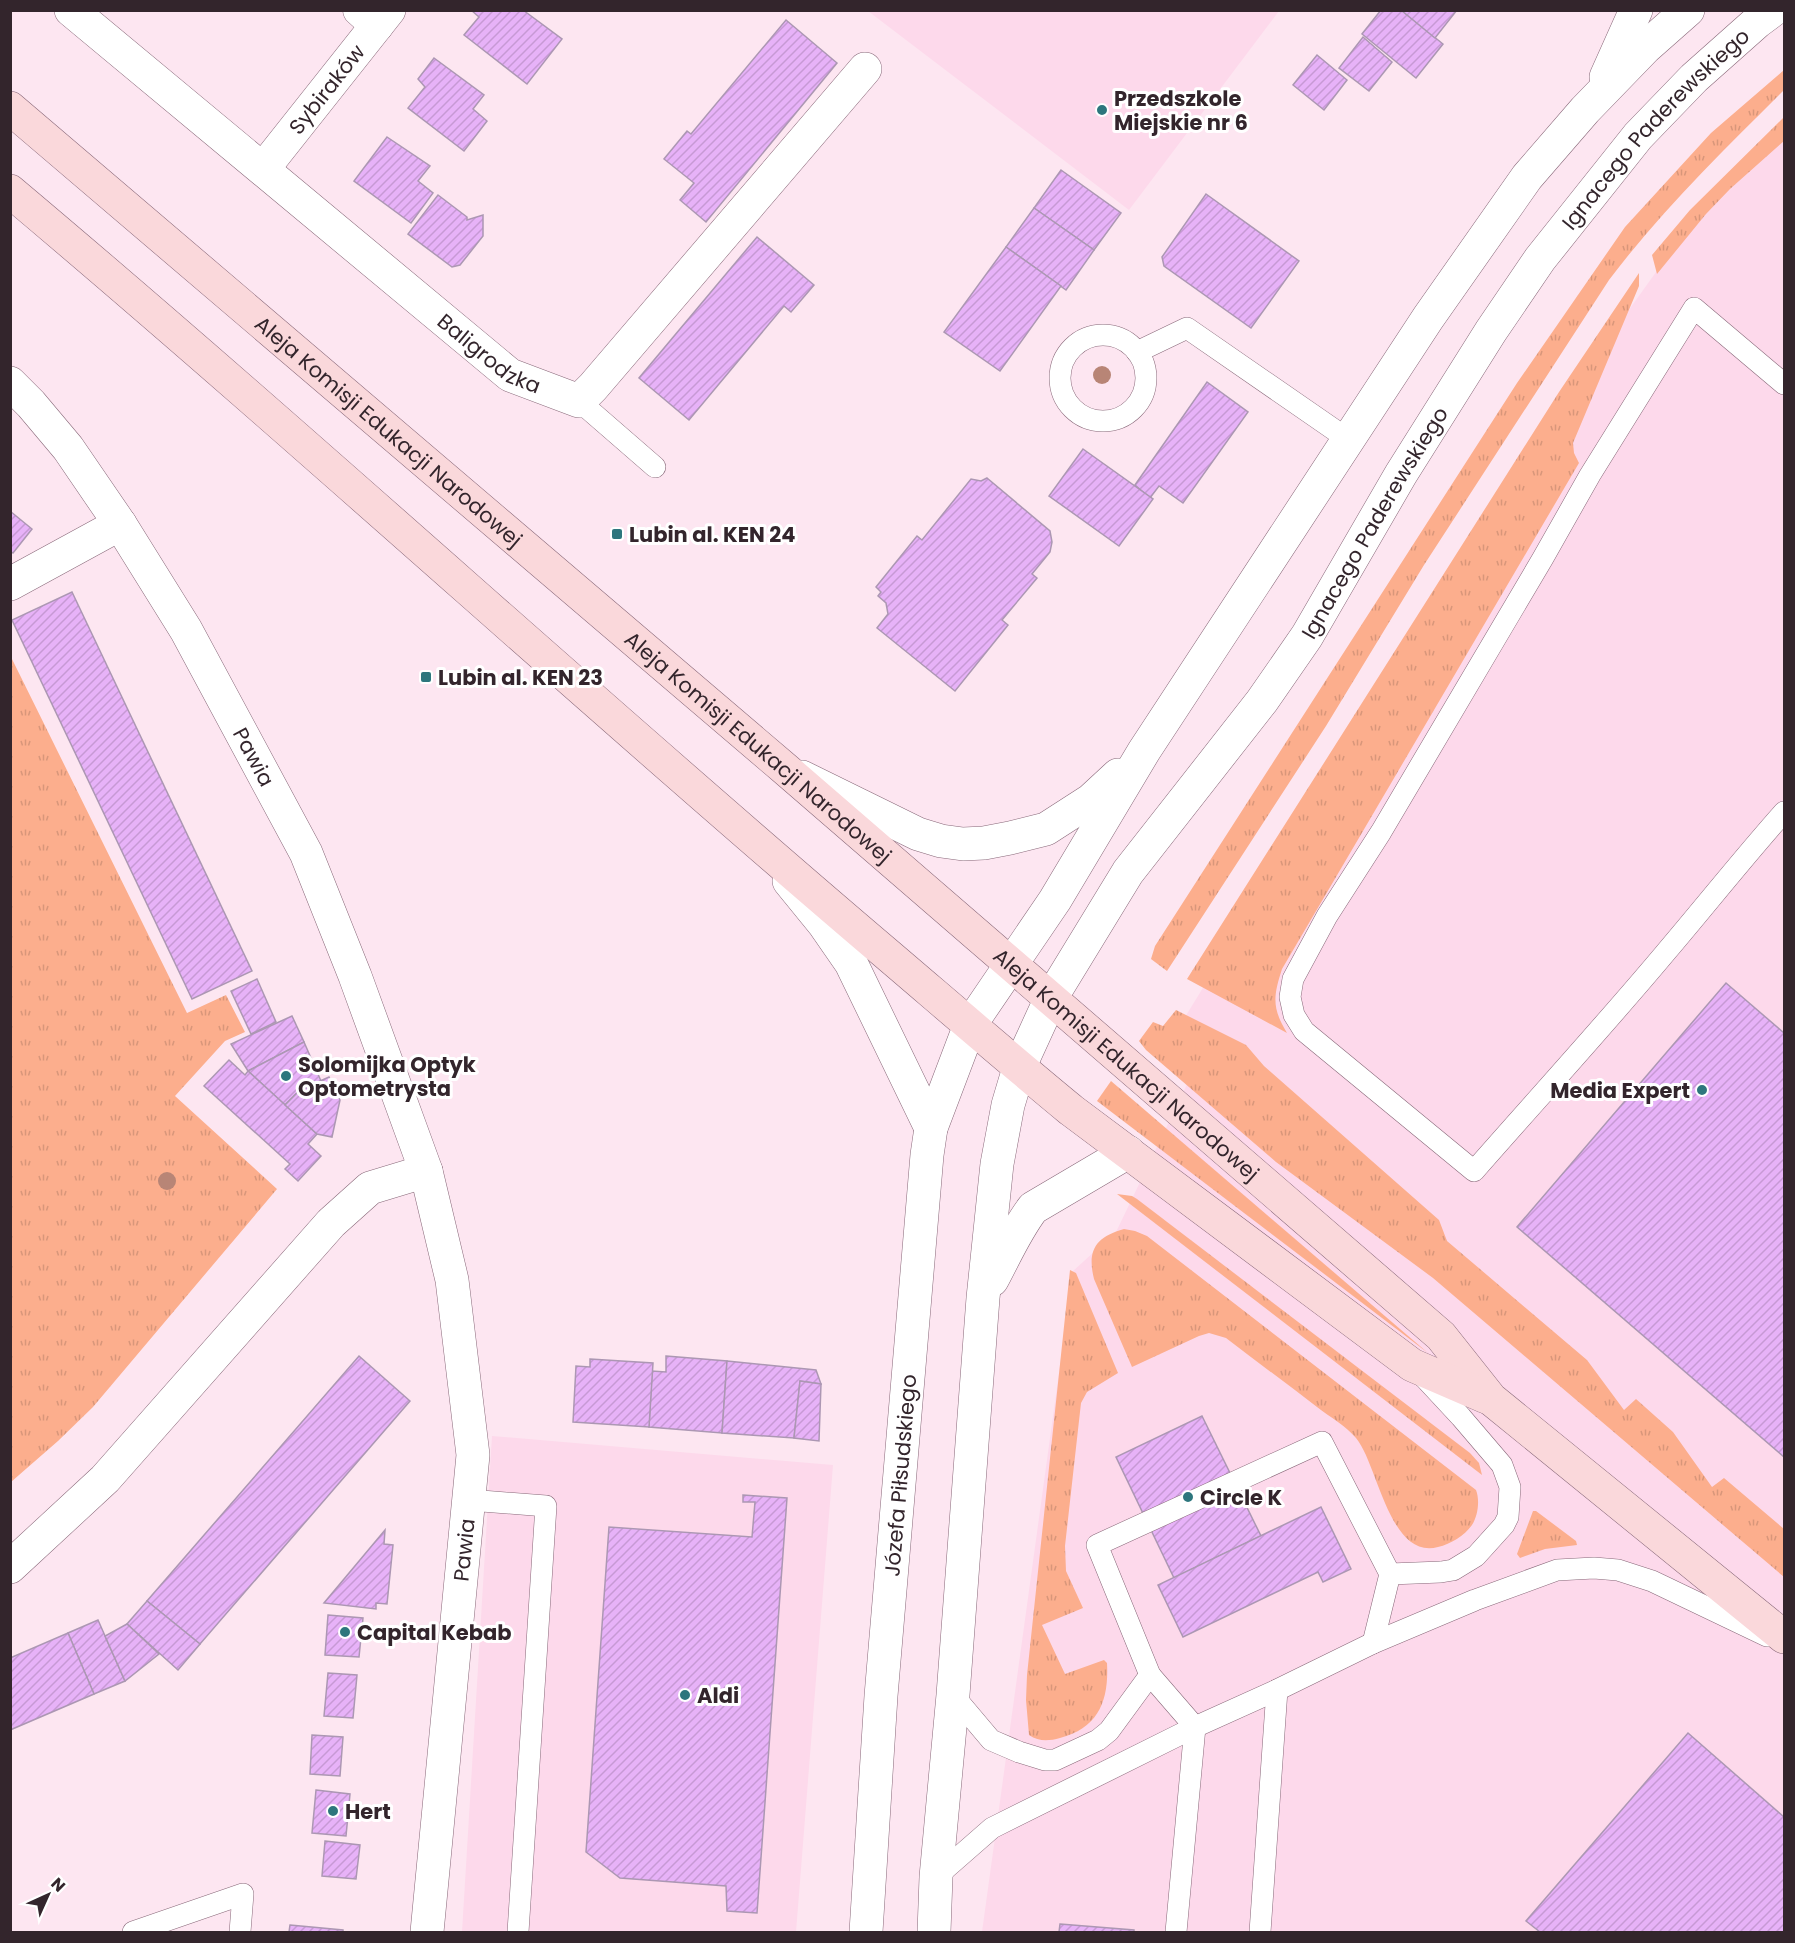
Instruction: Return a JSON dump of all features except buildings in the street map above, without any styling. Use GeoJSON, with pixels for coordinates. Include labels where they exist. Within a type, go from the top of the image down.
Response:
{"type":"FeatureCollection","features":[{"type":"Feature","properties":{"kind":"main road","name":"Aleja Komisji Edukacji Narodowej"},"geometry":{"type":"LineString","coordinates":[[10,108],[784,768],[1441,1336],[1491,1399],[1785,1637]]}},
{"type":"Feature","properties":{"kind":"main road","name":"Aleja Komisji Edukacji Narodowej"},"geometry":{"type":"LineString","coordinates":[[10,191],[167,324],[764,849],[1019,1068],[1071,1110],[1412,1365],[1491,1399]]}},
{"type":"Feature","properties":{"kind":"street","name":"Baligrodzka"},"geometry":{"type":"LineString","coordinates":[[71,10],[510,375],[579,401]]}},
{"type":"Feature","properties":{"kind":"street"},"geometry":{"type":"LineString","coordinates":[[1596,98],[1636,10]]}},
{"type":"Feature","properties":{"kind":"street"},"geometry":{"type":"LineString","coordinates":[[970,1025],[1055,900],[1144,751],[1428,318],[1527,177],[1596,98],[1645,48],[1688,10]]}},
{"type":"Feature","properties":{"kind":"street","name":"Ignacego Paderewskiego"},"geometry":{"type":"LineString","coordinates":[[1019,1068],[1051,998],[1128,872],[1262,701],[1307,636],[1401,474],[1491,331],[1540,259],[1638,136],[1694,78],[1773,10]]}},
{"type":"Feature","properties":{"kind":"street","name":"Sybiraków"},"geometry":{"type":"LineString","coordinates":[[263,169],[375,16]]}},
{"type":"Feature","properties":{"kind":"street"},"geometry":{"type":"LineString","coordinates":[[579,401],[865,69]]}},
{"type":"Feature","properties":{"kind":"street","name":"Pawia"},"geometry":{"type":"LineString","coordinates":[[10,383],[68,448],[120,524],[186,630],[306,853],[355,976],[426,1171],[452,1280],[473,1455],[427,1932]]}},
{"type":"Feature","properties":{"kind":"street"},"geometry":{"type":"LineString","coordinates":[[10,584],[120,524]]}},
{"type":"Feature","properties":{"kind":"street"},"geometry":{"type":"LineString","coordinates":[[784,768],[918,834],[941,841],[963,844],[1010,838],[1046,829],[1091,800],[1144,751]]}},
{"type":"Feature","properties":{"kind":"street"},"geometry":{"type":"LineString","coordinates":[[764,849],[824,924],[851,963],[931,1128]]}},
{"type":"Feature","properties":{"kind":"street","name":"Józefa Piłsudskiego"},"geometry":{"type":"LineString","coordinates":[[866,1932],[882,1684],[926,1167],[931,1128],[970,1025]]}},
{"type":"Feature","properties":{"kind":"street"},"geometry":{"type":"LineString","coordinates":[[934,1932],[936,1877],[953,1695],[983,1298],[997,1164],[1008,1105],[1019,1068]]}},
{"type":"Feature","properties":{"kind":"street"},"geometry":{"type":"LineString","coordinates":[[983,1298],[1025,1218],[1034,1208],[1128,1152]]}},
{"type":"Feature","properties":{"kind":"street"},"geometry":{"type":"LineString","coordinates":[[10,1567],[105,1479],[331,1223],[370,1188],[426,1171]]}},
{"type":"Feature","properties":{"kind":"lane"},"geometry":{"type":"LineString","coordinates":[[1785,384],[1694,308],[1590,475],[1381,832],[1327,916],[1293,979],[1290,997],[1294,1015],[1304,1031],[1474,1171],[1636,987],[1785,812]]}},
{"type":"Feature","properties":{"kind":"lane"},"geometry":{"type":"LineString","coordinates":[[1137,352],[1187,328],[1349,440]]}},
{"type":"Feature","properties":{"kind":"lane"},"geometry":{"type":"LineString","coordinates":[[1099,336],[1113,337],[1126,342],[1137,352],[1144,365],[1146,378],[1144,393],[1137,405],[1126,415],[1100,422],[1086,418],[1074,410],[1065,399],[1060,372],[1065,358],[1073,347],[1084,340],[1099,336]]}},
{"type":"Feature","properties":{"kind":"lane"},"geometry":{"type":"LineString","coordinates":[[579,401],[655,467]]}},
{"type":"Feature","properties":{"kind":"lane"},"geometry":{"type":"LineString","coordinates":[[1390,1574],[1453,1570],[1476,1556],[1504,1525],[1508,1517],[1510,1487],[1503,1466],[1412,1365]]}},
{"type":"Feature","properties":{"kind":"lane"},"geometry":{"type":"LineString","coordinates":[[1176,1932],[1195,1727],[1150,1675],[1097,1545],[1322,1442],[1390,1574],[1373,1643]]}},
{"type":"Feature","properties":{"kind":"lane"},"geometry":{"type":"LineString","coordinates":[[469,1500],[546,1506],[519,1932]]}},
{"type":"Feature","properties":{"kind":"lane"},"geometry":{"type":"LineString","coordinates":[[936,1877],[992,1828],[1195,1727],[1373,1643],[1475,1600],[1557,1570],[1594,1568],[1618,1570],[1652,1581],[1785,1645]]}},
{"type":"Feature","properties":{"kind":"lane"},"geometry":{"type":"LineString","coordinates":[[953,1695],[991,1740],[1019,1752],[1045,1760],[1055,1760],[1098,1740],[1109,1731],[1150,1675]]}},
{"type":"Feature","properties":{"kind":"lane"},"geometry":{"type":"LineString","coordinates":[[1260,1932],[1277,1690]]}},
{"type":"Feature","properties":{"kind":"lane"},"geometry":{"type":"LineString","coordinates":[[133,1932],[243,1894],[240,1932]]}},
{"type":"Feature","properties":{"kind":"shaded area","name":"Przedszkole Miejskie nr 6"},"geometry":{"type":"Polygon","coordinates":[[[868,10],[1279,11],[1129,210],[868,10]]]}},
{"type":"Feature","properties":{"kind":"shaded area"},"geometry":{"type":"Polygon","coordinates":[[[1784,130],[1784,1932],[982,1932],[1073,1271],[1116,1232],[1192,1074],[1166,1048],[1565,399],[1712,194],[1784,130]]]}},
{"type":"Feature","properties":{"kind":"shaded area"},"geometry":{"type":"Polygon","coordinates":[[[492,1436],[833,1465],[796,1932],[462,1932],[492,1436]]]}},
{"type":"Feature","properties":{"kind":"green space"},"geometry":{"type":"Polygon","coordinates":[[[1784,70],[1784,90],[1671,206],[1609,280],[1424,565],[1326,726],[1167,971],[1151,959],[1155,946],[1517,383],[1625,227],[1711,133],[1784,70]]]}},
{"type":"Feature","properties":{"kind":"green space"},"geometry":{"type":"Polygon","coordinates":[[[1784,117],[1784,141],[1730,189],[1706,214],[1657,274],[1652,255],[1690,210],[1784,117]]]}},
{"type":"Feature","properties":{"kind":"green space"},"geometry":{"type":"Polygon","coordinates":[[[1639,273],[1639,286],[1573,443],[1574,453],[1579,463],[1282,969],[1277,987],[1276,1009],[1287,1033],[1187,979],[1559,392],[1639,273]]]}},
{"type":"Feature","properties":{"kind":"green space"},"geometry":{"type":"Polygon","coordinates":[[[10,655],[187,1013],[226,995],[245,1032],[225,1041],[175,1096],[277,1189],[93,1407],[11,1482],[10,655]]]}},
{"type":"Feature","properties":{"kind":"green space"},"geometry":{"type":"Polygon","coordinates":[[[1176,1010],[1246,1045],[1264,1066],[1439,1220],[1447,1241],[1587,1360],[1624,1410],[1636,1399],[1673,1432],[1712,1487],[1724,1478],[1784,1529],[1784,1577],[1433,1278],[1276,1162],[1146,1050],[1139,1041],[1153,1022],[1163,1026],[1176,1010]]]}},
{"type":"Feature","properties":{"kind":"green space"},"geometry":{"type":"Polygon","coordinates":[[[1111,1081],[1428,1353],[1097,1101],[1111,1081]]]}},
{"type":"Feature","properties":{"kind":"green space"},"geometry":{"type":"Polygon","coordinates":[[[1117,1194],[1137,1199],[1470,1453],[1479,1463],[1482,1475],[1117,1194]]]}},
{"type":"Feature","properties":{"kind":"green space"},"geometry":{"type":"Polygon","coordinates":[[[1124,1229],[1147,1236],[1476,1490],[1477,1513],[1469,1529],[1457,1539],[1438,1547],[1421,1547],[1408,1539],[1396,1525],[1364,1451],[1356,1438],[1226,1338],[1209,1333],[1199,1336],[1132,1367],[1094,1279],[1092,1269],[1093,1253],[1100,1241],[1124,1229]]]}},
{"type":"Feature","properties":{"kind":"green space"},"geometry":{"type":"Polygon","coordinates":[[[1070,1270],[1076,1273],[1118,1373],[1087,1392],[1081,1403],[1065,1546],[1066,1571],[1083,1608],[1042,1625],[1065,1674],[1104,1660],[1107,1663],[1107,1676],[1103,1700],[1093,1720],[1073,1733],[1056,1739],[1044,1740],[1029,1735],[1026,1700],[1027,1675],[1070,1270]]]}},
{"type":"Feature","properties":{"kind":"green space"},"geometry":{"type":"Polygon","coordinates":[[[1533,1511],[1576,1541],[1577,1545],[1545,1549],[1520,1558],[1517,1554],[1533,1511]]]}},
{"type":"Feature","properties":{"kind":"place","name":"Przedszkole Miejskie nr 6"},"geometry":{"type":"Point","coordinates":[1102,110]}},
{"type":"Feature","properties":{"kind":"place","name":"Lubin al. KEN 24"},"geometry":{"type":"Point","coordinates":[617,534]}},
{"type":"Feature","properties":{"kind":"place","name":"Lubin al. KEN 23"},"geometry":{"type":"Point","coordinates":[426,677]}},
{"type":"Feature","properties":{"kind":"place","name":"Solomijka Optyk Optometrysta"},"geometry":{"type":"Point","coordinates":[286,1076]}},
{"type":"Feature","properties":{"kind":"place","name":"Media Expert"},"geometry":{"type":"Point","coordinates":[1702,1090]}},
{"type":"Feature","properties":{"kind":"place","name":"Circle K"},"geometry":{"type":"Point","coordinates":[1188,1497]}},
{"type":"Feature","properties":{"kind":"place","name":"Capital Kebab"},"geometry":{"type":"Point","coordinates":[345,1632]}},
{"type":"Feature","properties":{"kind":"place","name":"Aldi"},"geometry":{"type":"Point","coordinates":[685,1695]}},
{"type":"Feature","properties":{"kind":"place","name":"Hert"},"geometry":{"type":"Point","coordinates":[333,1811]}}]}
